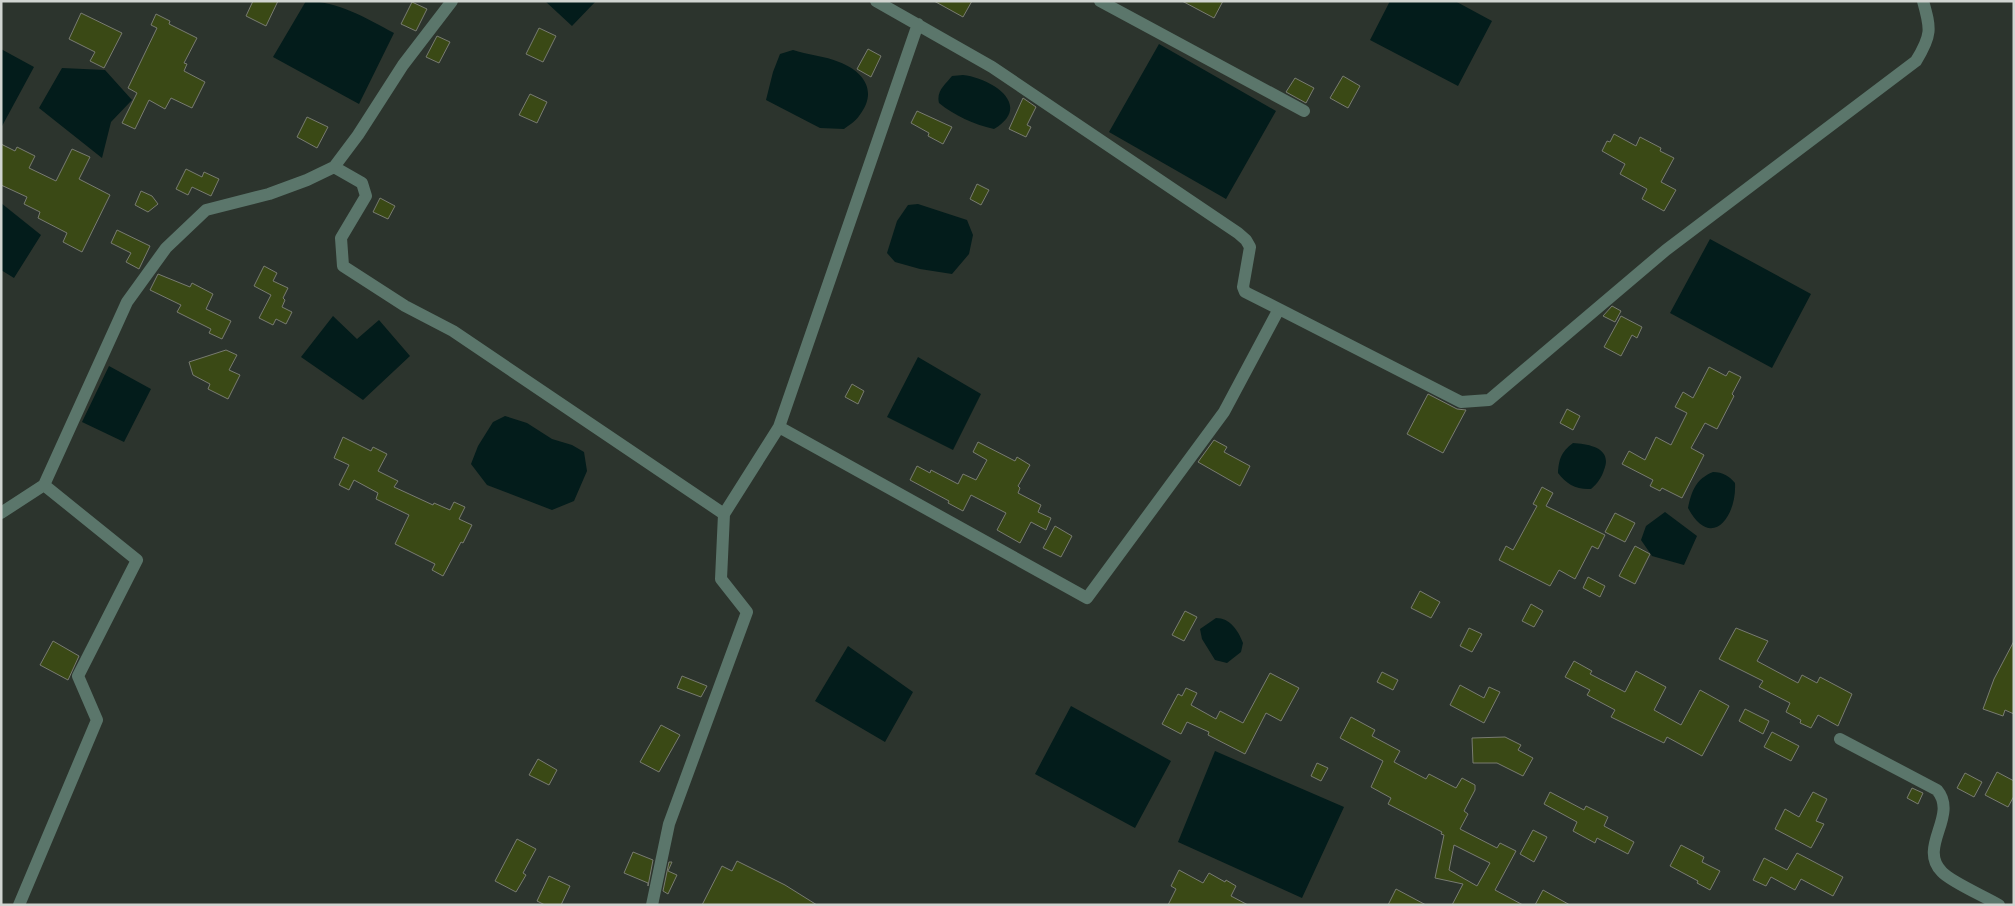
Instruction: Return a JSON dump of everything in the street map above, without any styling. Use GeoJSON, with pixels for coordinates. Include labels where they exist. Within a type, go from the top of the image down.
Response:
{"type":"FeatureCollection","features":[{"type":"Feature","properties":{"kind":"street"},"geometry":{"type":"LineString","coordinates":[[1,514],[44,485],[127,302],[166,248],[206,210],[269,194],[307,180],[334,167],[358,135],[403,65],[452,1]]}},
{"type":"Feature","properties":{"kind":"street"},"geometry":{"type":"LineString","coordinates":[[876,1],[992,67],[1246,240],[1250,247],[1243,287],[1245,292],[1462,402],[1488,400],[1666,250],[1916,61],[1926,46],[1930,28],[1923,1]]}},
{"type":"Feature","properties":{"kind":"street"},"geometry":{"type":"LineString","coordinates":[[1100,1],[1304,111]]}},
{"type":"Feature","properties":{"kind":"street"},"geometry":{"type":"LineString","coordinates":[[652,905],[669,824],[747,612],[721,578],[724,514],[779,427],[918,24]]}},
{"type":"Feature","properties":{"kind":"street"},"geometry":{"type":"LineString","coordinates":[[334,167],[362,183],[366,196],[341,238],[343,266],[405,306],[453,331],[724,514]]}},
{"type":"Feature","properties":{"kind":"street"},"geometry":{"type":"LineString","coordinates":[[779,427],[1087,598],[1224,412],[1279,309]]}},
{"type":"Feature","properties":{"kind":"street"},"geometry":{"type":"LineString","coordinates":[[19,905],[97,720],[78,676],[137,560],[44,485]]}},
{"type":"Feature","properties":{"kind":"street"},"geometry":{"type":"LineString","coordinates":[[1840,739],[1937,790],[1943,798],[1945,810],[1934,852],[1935,864],[1944,874],[1999,905]]}},
{"type":"Feature","properties":{"kind":"water"},"geometry":{"type":"Polygon","coordinates":[[[306,1],[341,7],[394,33],[359,104],[273,57],[306,1]]]}},
{"type":"Feature","properties":{"kind":"water"},"geometry":{"type":"Polygon","coordinates":[[[545,1],[596,1],[572,26],[545,1]]]}},
{"type":"Feature","properties":{"kind":"water"},"geometry":{"type":"Polygon","coordinates":[[[1390,1],[1455,1],[1492,21],[1458,86],[1370,40],[1390,1]]]}},
{"type":"Feature","properties":{"kind":"water"},"geometry":{"type":"Polygon","coordinates":[[[1159,44],[1276,111],[1226,199],[1109,132],[1159,44]]]}},
{"type":"Feature","properties":{"kind":"water"},"geometry":{"type":"Polygon","coordinates":[[[1,49],[34,67],[1,128],[1,49]]]}},
{"type":"Feature","properties":{"kind":"water"},"geometry":{"type":"Polygon","coordinates":[[[793,50],[839,62],[856,71],[862,77],[868,91],[868,99],[858,118],[844,129],[820,128],[766,100],[780,54],[793,50]]]}},
{"type":"Feature","properties":{"kind":"water"},"geometry":{"type":"Polygon","coordinates":[[[62,68],[105,70],[132,100],[111,122],[102,158],[39,108],[62,68]]]}},
{"type":"Feature","properties":{"kind":"water"},"geometry":{"type":"Polygon","coordinates":[[[963,75],[985,81],[996,87],[1009,102],[1010,111],[1005,120],[994,129],[965,119],[939,103],[939,95],[944,85],[952,76],[963,75]]]}},
{"type":"Feature","properties":{"kind":"water"},"geometry":{"type":"Polygon","coordinates":[[[1,203],[41,235],[14,278],[1,270],[1,203]]]}},
{"type":"Feature","properties":{"kind":"water"},"geometry":{"type":"Polygon","coordinates":[[[918,204],[967,220],[973,235],[969,254],[952,274],[920,269],[895,262],[887,253],[897,221],[908,205],[918,204]]]}},
{"type":"Feature","properties":{"kind":"water"},"geometry":{"type":"Polygon","coordinates":[[[1710,239],[1811,294],[1772,368],[1670,313],[1710,239]]]}},
{"type":"Feature","properties":{"kind":"water"},"geometry":{"type":"Polygon","coordinates":[[[333,316],[357,339],[379,320],[410,356],[363,400],[301,357],[333,316]]]}},
{"type":"Feature","properties":{"kind":"water"},"geometry":{"type":"Polygon","coordinates":[[[918,357],[981,394],[953,450],[887,417],[918,357]]]}},
{"type":"Feature","properties":{"kind":"water"},"geometry":{"type":"Polygon","coordinates":[[[109,366],[151,389],[124,442],[82,422],[109,366]]]}},
{"type":"Feature","properties":{"kind":"water"},"geometry":{"type":"Polygon","coordinates":[[[505,416],[527,423],[552,439],[572,445],[584,452],[587,471],[574,501],[552,510],[487,485],[471,464],[478,446],[493,422],[505,416]]]}},
{"type":"Feature","properties":{"kind":"water"},"geometry":{"type":"Polygon","coordinates":[[[1573,443],[1592,446],[1602,452],[1605,457],[1606,463],[1603,473],[1591,489],[1572,486],[1558,473],[1561,456],[1573,443]]]}},
{"type":"Feature","properties":{"kind":"water"},"geometry":{"type":"Polygon","coordinates":[[[1713,472],[1726,475],[1735,483],[1732,507],[1721,524],[1714,528],[1705,527],[1697,521],[1688,508],[1696,486],[1702,478],[1713,472]]]}},
{"type":"Feature","properties":{"kind":"water"},"geometry":{"type":"Polygon","coordinates":[[[1665,512],[1697,536],[1684,565],[1652,556],[1641,540],[1646,526],[1665,512]]]}},
{"type":"Feature","properties":{"kind":"water"},"geometry":{"type":"Polygon","coordinates":[[[1216,618],[1229,622],[1239,634],[1243,643],[1241,652],[1227,663],[1215,660],[1202,639],[1200,629],[1216,618]]]}},
{"type":"Feature","properties":{"kind":"water"},"geometry":{"type":"Polygon","coordinates":[[[848,646],[913,692],[885,742],[815,701],[848,646]]]}},
{"type":"Feature","properties":{"kind":"water"},"geometry":{"type":"Polygon","coordinates":[[[1071,706],[1171,761],[1135,828],[1035,774],[1071,706]]]}},
{"type":"Feature","properties":{"kind":"water"},"geometry":{"type":"Polygon","coordinates":[[[1215,751],[1344,807],[1302,898],[1178,842],[1215,751]]]}},
{"type":"Feature","properties":{"kind":"building"},"geometry":{"type":"Polygon","coordinates":[[[253,1],[278,1],[266,26],[246,16],[253,1]]]}},
{"type":"Feature","properties":{"kind":"building"},"geometry":{"type":"Polygon","coordinates":[[[934,1],[972,1],[963,17],[934,1]]]}},
{"type":"Feature","properties":{"kind":"building"},"geometry":{"type":"Polygon","coordinates":[[[1182,1],[1223,1],[1214,18],[1182,1]]]}},
{"type":"Feature","properties":{"kind":"building"},"geometry":{"type":"Polygon","coordinates":[[[412,2],[427,9],[416,31],[401,24],[412,2]]]}},
{"type":"Feature","properties":{"kind":"building"},"geometry":{"type":"Polygon","coordinates":[[[81,13],[122,33],[104,68],[90,61],[95,52],[69,39],[81,13]]]}},
{"type":"Feature","properties":{"kind":"building"},"geometry":{"type":"Polygon","coordinates":[[[156,14],[170,21],[169,24],[197,38],[184,63],[187,64],[184,71],[205,82],[192,108],[171,98],[165,109],[149,100],[135,129],[122,123],[137,93],[128,88],[157,28],[151,25],[156,14]]]}},
{"type":"Feature","properties":{"kind":"building"},"geometry":{"type":"Polygon","coordinates":[[[539,28],[556,36],[543,62],[526,54],[539,28]]]}},
{"type":"Feature","properties":{"kind":"building"},"geometry":{"type":"Polygon","coordinates":[[[437,36],[450,42],[439,63],[426,57],[437,36]]]}},
{"type":"Feature","properties":{"kind":"building"},"geometry":{"type":"Polygon","coordinates":[[[868,49],[881,56],[871,77],[857,69],[868,49]]]}},
{"type":"Feature","properties":{"kind":"building"},"geometry":{"type":"Polygon","coordinates":[[[1343,76],[1360,86],[1348,108],[1330,98],[1343,76]]]}},
{"type":"Feature","properties":{"kind":"building"},"geometry":{"type":"Polygon","coordinates":[[[1295,78],[1314,88],[1306,103],[1286,92],[1295,78]]]}},
{"type":"Feature","properties":{"kind":"building"},"geometry":{"type":"Polygon","coordinates":[[[530,94],[547,102],[537,123],[519,115],[530,94]]]}},
{"type":"Feature","properties":{"kind":"building"},"geometry":{"type":"Polygon","coordinates":[[[1023,98],[1036,107],[1027,125],[1031,127],[1026,137],[1009,129],[1023,98]]]}},
{"type":"Feature","properties":{"kind":"building"},"geometry":{"type":"Polygon","coordinates":[[[917,111],[952,127],[943,144],[928,136],[929,133],[911,123],[917,111]]]}},
{"type":"Feature","properties":{"kind":"building"},"geometry":{"type":"Polygon","coordinates":[[[307,117],[328,127],[317,148],[297,137],[307,117]]]}},
{"type":"Feature","properties":{"kind":"building"},"geometry":{"type":"Polygon","coordinates":[[[1614,134],[1636,146],[1640,137],[1661,148],[1660,151],[1674,158],[1661,182],[1676,190],[1664,211],[1642,199],[1647,189],[1620,174],[1625,164],[1602,151],[1607,141],[1610,142],[1614,134]]]}},
{"type":"Feature","properties":{"kind":"building"},"geometry":{"type":"Polygon","coordinates":[[[1,144],[15,151],[17,147],[35,156],[29,168],[56,181],[72,149],[90,157],[79,179],[110,195],[82,252],[63,242],[67,233],[38,218],[40,212],[24,204],[27,197],[1,185],[1,144]]]}},
{"type":"Feature","properties":{"kind":"building"},"geometry":{"type":"Polygon","coordinates":[[[186,169],[202,177],[204,172],[219,179],[211,196],[192,187],[188,195],[176,189],[186,169]]]}},
{"type":"Feature","properties":{"kind":"building"},"geometry":{"type":"Polygon","coordinates":[[[977,184],[989,190],[981,205],[970,199],[977,184]]]}},
{"type":"Feature","properties":{"kind":"building"},"geometry":{"type":"Polygon","coordinates":[[[141,191],[152,196],[158,204],[148,212],[135,205],[141,191]]]}},
{"type":"Feature","properties":{"kind":"building"},"geometry":{"type":"Polygon","coordinates":[[[380,198],[395,206],[388,219],[373,212],[380,198]]]}},
{"type":"Feature","properties":{"kind":"building"},"geometry":{"type":"Polygon","coordinates":[[[117,230],[150,246],[139,269],[126,262],[131,253],[111,243],[117,230]]]}},
{"type":"Feature","properties":{"kind":"building"},"geometry":{"type":"Polygon","coordinates":[[[264,266],[277,273],[273,281],[288,288],[283,298],[285,300],[282,307],[292,312],[286,324],[276,319],[273,325],[259,318],[271,295],[254,286],[264,266]]]}},
{"type":"Feature","properties":{"kind":"building"},"geometry":{"type":"Polygon","coordinates":[[[158,274],[190,287],[192,283],[213,294],[206,309],[231,321],[222,339],[209,333],[211,329],[177,312],[181,305],[150,290],[158,274]]]}},
{"type":"Feature","properties":{"kind":"building"},"geometry":{"type":"Polygon","coordinates":[[[1612,306],[1621,311],[1615,322],[1603,316],[1612,306]]]}},
{"type":"Feature","properties":{"kind":"building"},"geometry":{"type":"Polygon","coordinates":[[[1621,316],[1642,327],[1637,338],[1632,335],[1621,356],[1604,347],[1621,316]]]}},
{"type":"Feature","properties":{"kind":"building"},"geometry":{"type":"Polygon","coordinates":[[[226,350],[237,355],[229,370],[240,375],[228,399],[208,389],[210,384],[193,375],[189,362],[226,350]]]}},
{"type":"Feature","properties":{"kind":"building"},"geometry":{"type":"Polygon","coordinates":[[[1709,367],[1726,376],[1729,371],[1741,377],[1732,394],[1734,396],[1717,429],[1705,423],[1691,448],[1704,455],[1682,498],[1662,488],[1660,491],[1650,486],[1653,480],[1622,464],[1629,451],[1645,460],[1656,437],[1671,445],[1687,413],[1675,407],[1683,392],[1693,398],[1709,367]]]}},
{"type":"Feature","properties":{"kind":"building"},"geometry":{"type":"Polygon","coordinates":[[[852,384],[864,391],[858,404],[845,397],[852,384]]]}},
{"type":"Feature","properties":{"kind":"building"},"geometry":{"type":"Polygon","coordinates":[[[1428,394],[1457,409],[1466,410],[1443,453],[1407,434],[1428,394]]]}},
{"type":"Feature","properties":{"kind":"building"},"geometry":{"type":"Polygon","coordinates":[[[1567,409],[1580,416],[1573,430],[1560,423],[1567,409]]]}},
{"type":"Feature","properties":{"kind":"building"},"geometry":{"type":"Polygon","coordinates":[[[343,437],[371,451],[373,447],[387,454],[378,471],[398,481],[394,487],[433,505],[434,503],[450,510],[454,502],[465,507],[459,519],[472,525],[443,576],[432,570],[435,564],[395,544],[409,515],[376,499],[378,493],[354,480],[349,490],[339,485],[349,465],[334,458],[343,437]]]}},
{"type":"Feature","properties":{"kind":"building"},"geometry":{"type":"Polygon","coordinates":[[[1214,440],[1227,447],[1224,452],[1250,466],[1240,486],[1198,462],[1214,440]]]}},
{"type":"Feature","properties":{"kind":"building"},"geometry":{"type":"Polygon","coordinates":[[[978,442],[1015,461],[1017,457],[1030,465],[1018,486],[1020,488],[1018,493],[1041,505],[1038,512],[1051,518],[1046,530],[1031,522],[1020,543],[997,530],[1006,513],[971,495],[963,511],[948,503],[949,501],[910,480],[917,466],[930,473],[931,470],[958,484],[963,474],[976,480],[987,460],[973,452],[978,442]]]}},
{"type":"Feature","properties":{"kind":"building"},"geometry":{"type":"Polygon","coordinates":[[[1542,487],[1553,493],[1546,506],[1605,535],[1598,549],[1592,546],[1575,579],[1559,570],[1550,586],[1499,560],[1506,546],[1513,550],[1537,506],[1533,504],[1542,487]]]}},
{"type":"Feature","properties":{"kind":"building"},"geometry":{"type":"Polygon","coordinates":[[[1615,513],[1635,523],[1625,542],[1605,532],[1615,513]]]}},
{"type":"Feature","properties":{"kind":"building"},"geometry":{"type":"Polygon","coordinates":[[[1055,526],[1072,536],[1061,557],[1043,548],[1055,526]]]}},
{"type":"Feature","properties":{"kind":"building"},"geometry":{"type":"Polygon","coordinates":[[[1635,546],[1650,554],[1635,584],[1619,576],[1635,546]]]}},
{"type":"Feature","properties":{"kind":"building"},"geometry":{"type":"Polygon","coordinates":[[[1588,577],[1605,586],[1600,597],[1583,588],[1588,577]]]}},
{"type":"Feature","properties":{"kind":"building"},"geometry":{"type":"Polygon","coordinates":[[[1420,591],[1440,602],[1431,618],[1411,608],[1420,591]]]}},
{"type":"Feature","properties":{"kind":"building"},"geometry":{"type":"Polygon","coordinates":[[[1531,604],[1543,611],[1534,627],[1522,621],[1531,604]]]}},
{"type":"Feature","properties":{"kind":"building"},"geometry":{"type":"Polygon","coordinates":[[[1185,611],[1197,617],[1184,641],[1172,635],[1185,611]]]}},
{"type":"Feature","properties":{"kind":"building"},"geometry":{"type":"Polygon","coordinates":[[[1469,628],[1482,634],[1472,652],[1460,646],[1469,628]]]}},
{"type":"Feature","properties":{"kind":"building"},"geometry":{"type":"Polygon","coordinates":[[[1736,628],[1768,641],[1757,661],[1798,683],[1802,675],[1817,683],[1820,677],[1852,694],[1838,726],[1818,715],[1811,728],[1800,723],[1801,720],[1786,712],[1790,703],[1759,687],[1763,681],[1719,659],[1736,628]]]}},
{"type":"Feature","properties":{"kind":"building"},"geometry":{"type":"Polygon","coordinates":[[[53,641],[79,656],[68,680],[40,665],[53,641]]]}},
{"type":"Feature","properties":{"kind":"building"},"geometry":{"type":"Polygon","coordinates":[[[2014,641],[2014,714],[2005,710],[2003,716],[1983,709],[1994,679],[2014,641]]]}},
{"type":"Feature","properties":{"kind":"building"},"geometry":{"type":"Polygon","coordinates":[[[1574,661],[1592,671],[1590,674],[1625,692],[1636,671],[1666,687],[1654,710],[1681,725],[1700,690],[1729,706],[1702,756],[1667,737],[1664,743],[1611,717],[1615,710],[1587,695],[1590,690],[1565,677],[1574,661]]]}},
{"type":"Feature","properties":{"kind":"building"},"geometry":{"type":"Polygon","coordinates":[[[1382,672],[1398,680],[1393,690],[1377,682],[1382,672]]]}},
{"type":"Feature","properties":{"kind":"building"},"geometry":{"type":"Polygon","coordinates":[[[1270,673],[1299,688],[1281,721],[1266,713],[1245,754],[1208,735],[1209,732],[1187,722],[1181,734],[1162,724],[1178,694],[1182,696],[1186,688],[1197,693],[1191,705],[1216,719],[1220,711],[1243,723],[1270,673]]]}},
{"type":"Feature","properties":{"kind":"building"},"geometry":{"type":"Polygon","coordinates":[[[682,676],[707,686],[701,697],[677,688],[682,676]]]}},
{"type":"Feature","properties":{"kind":"building"},"geometry":{"type":"Polygon","coordinates":[[[1460,685],[1484,698],[1489,687],[1500,692],[1484,723],[1450,705],[1460,685]]]}},
{"type":"Feature","properties":{"kind":"building"},"geometry":{"type":"Polygon","coordinates":[[[1745,709],[1769,721],[1763,734],[1739,721],[1745,709]]]}},
{"type":"Feature","properties":{"kind":"building"},"geometry":{"type":"Polygon","coordinates":[[[1351,717],[1375,730],[1372,736],[1400,751],[1394,762],[1426,779],[1429,774],[1456,788],[1462,778],[1475,785],[1475,790],[1464,811],[1468,814],[1460,829],[1497,848],[1500,843],[1516,851],[1495,890],[1523,905],[1452,905],[1463,884],[1435,878],[1444,835],[1441,834],[1442,832],[1388,804],[1391,798],[1371,787],[1383,761],[1340,738],[1351,717]],[[1454,845],[1449,870],[1477,886],[1490,863],[1454,845]]]}},
{"type":"Feature","properties":{"kind":"building"},"geometry":{"type":"Polygon","coordinates":[[[661,725],[680,735],[659,772],[640,762],[661,725]]]}},
{"type":"Feature","properties":{"kind":"building"},"geometry":{"type":"Polygon","coordinates":[[[1772,732],[1799,746],[1791,761],[1764,747],[1772,732]]]}},
{"type":"Feature","properties":{"kind":"building"},"geometry":{"type":"Polygon","coordinates":[[[1505,737],[1521,745],[1518,750],[1533,758],[1523,776],[1497,763],[1473,763],[1472,738],[1505,737]]]}},
{"type":"Feature","properties":{"kind":"building"},"geometry":{"type":"Polygon","coordinates":[[[538,759],[557,770],[549,785],[529,775],[538,759]]]}},
{"type":"Feature","properties":{"kind":"building"},"geometry":{"type":"Polygon","coordinates":[[[1317,763],[1328,768],[1321,781],[1311,776],[1317,763]]]}},
{"type":"Feature","properties":{"kind":"building"},"geometry":{"type":"Polygon","coordinates":[[[1997,772],[2014,781],[2014,796],[2008,807],[1985,795],[1997,772]]]}},
{"type":"Feature","properties":{"kind":"building"},"geometry":{"type":"Polygon","coordinates":[[[1965,773],[1982,782],[1974,797],[1957,788],[1965,773]]]}},
{"type":"Feature","properties":{"kind":"building"},"geometry":{"type":"Polygon","coordinates":[[[1912,788],[1923,793],[1918,804],[1907,798],[1912,788]]]}},
{"type":"Feature","properties":{"kind":"building"},"geometry":{"type":"Polygon","coordinates":[[[1550,792],[1584,810],[1586,806],[1608,817],[1604,826],[1634,842],[1628,854],[1597,838],[1595,843],[1573,831],[1577,822],[1544,804],[1550,792]]]}},
{"type":"Feature","properties":{"kind":"building"},"geometry":{"type":"Polygon","coordinates":[[[1813,792],[1827,799],[1816,821],[1824,824],[1811,848],[1775,829],[1785,809],[1799,817],[1813,792]]]}},
{"type":"Feature","properties":{"kind":"building"},"geometry":{"type":"Polygon","coordinates":[[[1533,830],[1547,837],[1534,862],[1520,854],[1533,830]]]}},
{"type":"Feature","properties":{"kind":"building"},"geometry":{"type":"Polygon","coordinates":[[[517,839],[536,849],[523,873],[526,875],[516,892],[495,881],[517,839]]]}},
{"type":"Feature","properties":{"kind":"building"},"geometry":{"type":"Polygon","coordinates":[[[1681,845],[1704,857],[1702,862],[1720,871],[1710,890],[1697,883],[1698,881],[1670,866],[1681,845]]]}},
{"type":"Feature","properties":{"kind":"building"},"geometry":{"type":"Polygon","coordinates":[[[633,852],[653,860],[648,886],[648,883],[624,873],[633,852]]]}},
{"type":"Feature","properties":{"kind":"building"},"geometry":{"type":"Polygon","coordinates":[[[1797,853],[1843,877],[1833,896],[1801,879],[1795,890],[1771,877],[1766,886],[1753,880],[1764,858],[1787,870],[1797,853]]]}},
{"type":"Feature","properties":{"kind":"building"},"geometry":{"type":"Polygon","coordinates":[[[737,861],[785,885],[817,905],[702,905],[722,866],[732,871],[737,861]]]}},
{"type":"Feature","properties":{"kind":"building"},"geometry":{"type":"Polygon","coordinates":[[[669,862],[672,862],[668,871],[677,875],[668,894],[663,891],[669,862]]]}},
{"type":"Feature","properties":{"kind":"building"},"geometry":{"type":"Polygon","coordinates":[[[1179,870],[1203,883],[1209,873],[1225,882],[1226,880],[1236,886],[1231,896],[1248,905],[1168,905],[1176,889],[1171,886],[1179,870]]]}},
{"type":"Feature","properties":{"kind":"building"},"geometry":{"type":"Polygon","coordinates":[[[549,876],[570,886],[561,905],[545,905],[537,901],[549,876]]]}},
{"type":"Feature","properties":{"kind":"building"},"geometry":{"type":"Polygon","coordinates":[[[1396,889],[1426,905],[1388,905],[1396,889]]]}},
{"type":"Feature","properties":{"kind":"building"},"geometry":{"type":"Polygon","coordinates":[[[1543,890],[1570,905],[1535,905],[1543,890]]]}}]}
